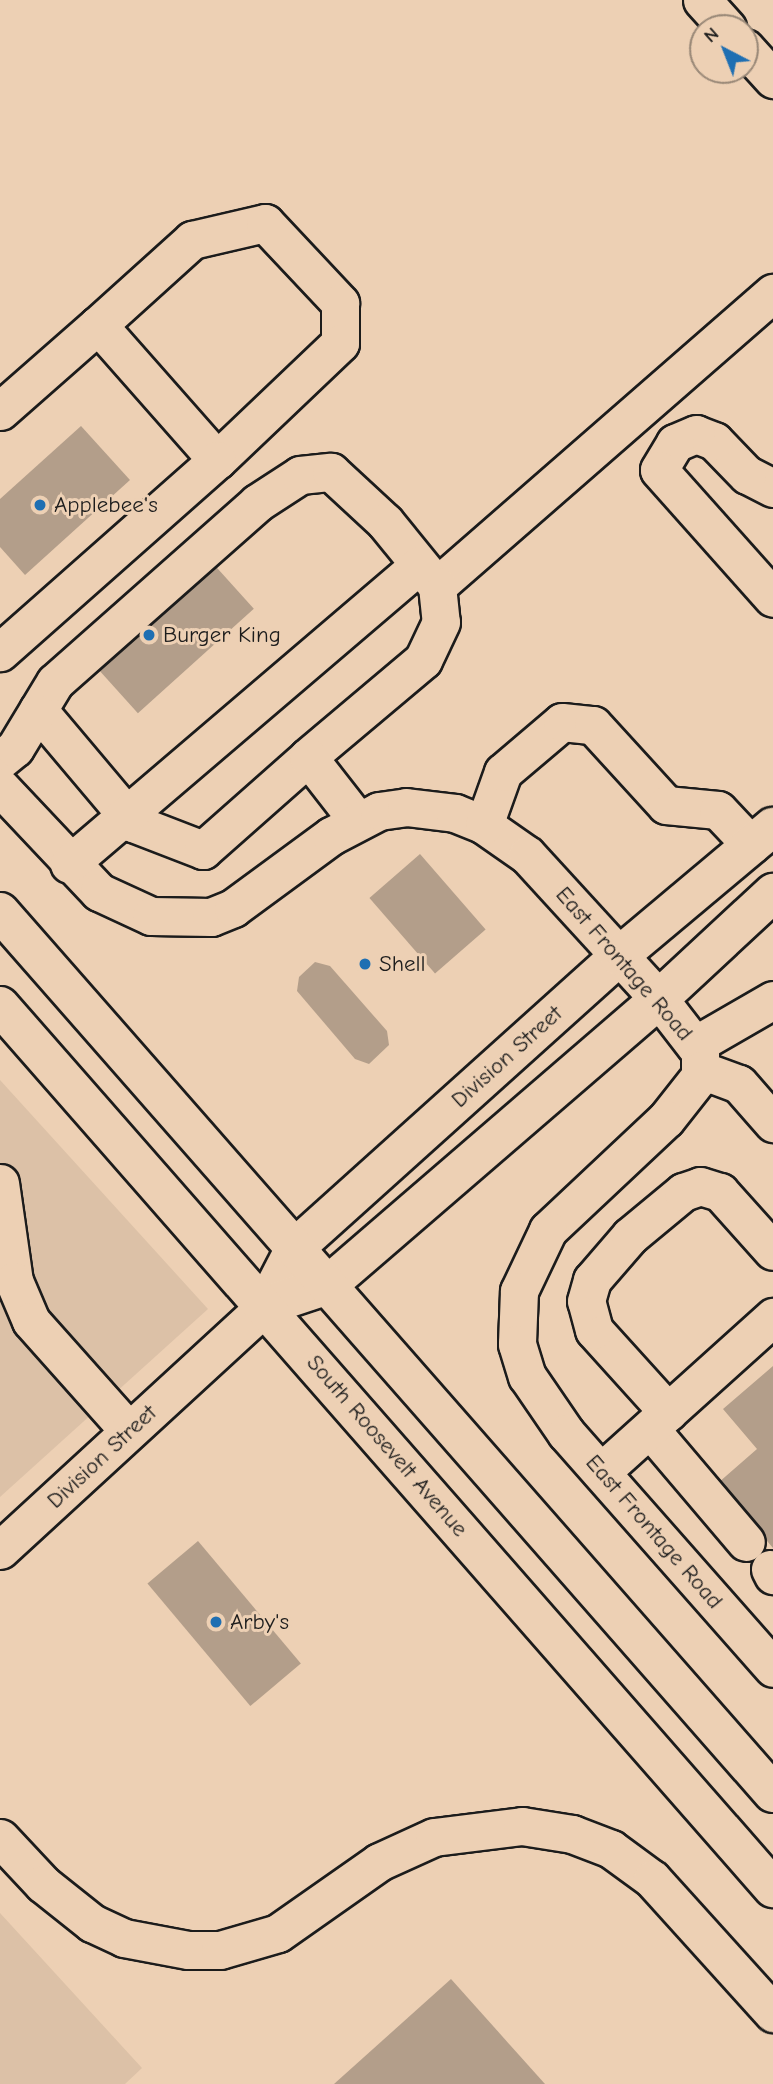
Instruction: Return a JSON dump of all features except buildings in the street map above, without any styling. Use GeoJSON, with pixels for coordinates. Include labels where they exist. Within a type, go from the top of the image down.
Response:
{"type":"FeatureCollection","features":[{"type":"Feature","properties":{"kind":"main road","name":"Division Street"},"geometry":{"type":"LineString","coordinates":[[265,1307],[295,1248],[619,956],[762,836]]}},
{"type":"Feature","properties":{"kind":"main road","name":"Division Street"},"geometry":{"type":"LineString","coordinates":[[265,1307],[328,1286],[659,999],[773,893]]}},
{"type":"Feature","properties":{"kind":"main road"},"geometry":{"type":"LineString","coordinates":[[0,912],[773,1793]]}},
{"type":"Feature","properties":{"kind":"main road","name":"South Roosevelt Avenue"},"geometry":{"type":"LineString","coordinates":[[0,1006],[773,1888]]}},
{"type":"Feature","properties":{"kind":"street"},"geometry":{"type":"LineString","coordinates":[[702,0],[714,14]]}},
{"type":"Feature","properties":{"kind":"street"},"geometry":{"type":"LineString","coordinates":[[759,64],[773,79]]}},
{"type":"Feature","properties":{"kind":"street"},"geometry":{"type":"LineString","coordinates":[[0,411],[192,240],[265,222],[340,303],[340,343],[217,460],[0,652]]}},
{"type":"Feature","properties":{"kind":"street"},"geometry":{"type":"LineString","coordinates":[[69,864],[125,814],[428,575],[773,293]]}},
{"type":"Feature","properties":{"kind":"street"},"geometry":{"type":"LineString","coordinates":[[98,324],[217,460]]}},
{"type":"Feature","properties":{"kind":"street"},"geometry":{"type":"LineString","coordinates":[[773,488],[747,475],[714,441],[696,434],[684,435],[675,443],[659,470],[773,598]]}},
{"type":"Feature","properties":{"kind":"street"},"geometry":{"type":"LineString","coordinates":[[0,760],[15,748],[38,710],[55,682],[257,503],[300,475],[331,472],[385,522],[428,575],[440,622],[423,660],[203,850],[133,823],[38,710]]}},
{"type":"Feature","properties":{"kind":"street"},"geometry":{"type":"LineString","coordinates":[[484,825],[503,772],[562,722],[593,724],[666,805],[718,810],[762,836]]}},
{"type":"Feature","properties":{"kind":"street"},"geometry":{"type":"LineString","coordinates":[[308,757],[357,820]]}},
{"type":"Feature","properties":{"kind":"street","name":"East Frontage Road"},"geometry":{"type":"LineString","coordinates":[[0,787],[69,864],[124,907],[151,916],[211,916],[259,893],[357,820],[406,807],[456,813],[484,825],[527,856],[659,999],[698,1057],[693,1089],[666,1119],[548,1230],[519,1291],[517,1345],[527,1376],[601,1472],[773,1668]]}},
{"type":"Feature","properties":{"kind":"street"},"geometry":{"type":"LineString","coordinates":[[773,1000],[698,1057],[739,1084],[773,1123]]}},
{"type":"Feature","properties":{"kind":"street"},"geometry":{"type":"LineString","coordinates":[[0,1183],[14,1281],[31,1321],[130,1431]]}},
{"type":"Feature","properties":{"kind":"street"},"geometry":{"type":"LineString","coordinates":[[746,1542],[594,1330],[586,1301],[592,1280],[630,1236],[683,1192],[700,1186],[720,1192],[773,1251]]}},
{"type":"Feature","properties":{"kind":"street","name":"Division Street"},"geometry":{"type":"LineString","coordinates":[[0,1550],[265,1307]]}},
{"type":"Feature","properties":{"kind":"street"},"geometry":{"type":"LineString","coordinates":[[601,1472],[773,1317]]}},
{"type":"Feature","properties":{"kind":"street"},"geometry":{"type":"LineString","coordinates":[[0,1838],[43,1884],[92,1923],[152,1945],[199,1950],[242,1945],[278,1933],[379,1862],[434,1837],[512,1826],[572,1834],[611,1849],[652,1879],[773,2013]]}},
{"type":"Feature","properties":{"kind":"shaded area"},"geometry":{"type":"Polygon","coordinates":[[[0,1080],[208,1309],[0,1497],[0,1080]]]}},
{"type":"Feature","properties":{"kind":"shaded area"},"geometry":{"type":"Polygon","coordinates":[[[0,1913],[142,2068],[125,2084],[0,2084],[0,1913]]]}},
{"type":"Feature","properties":{"kind":"place","name":"Applebee's"},"geometry":{"type":"Point","coordinates":[40,505]}},
{"type":"Feature","properties":{"kind":"place","name":"Burger King"},"geometry":{"type":"Point","coordinates":[149,635]}},
{"type":"Feature","properties":{"kind":"place","name":"Shell"},"geometry":{"type":"Point","coordinates":[365,964]}},
{"type":"Feature","properties":{"kind":"place","name":"Arby's"},"geometry":{"type":"Point","coordinates":[216,1622]}}]}
